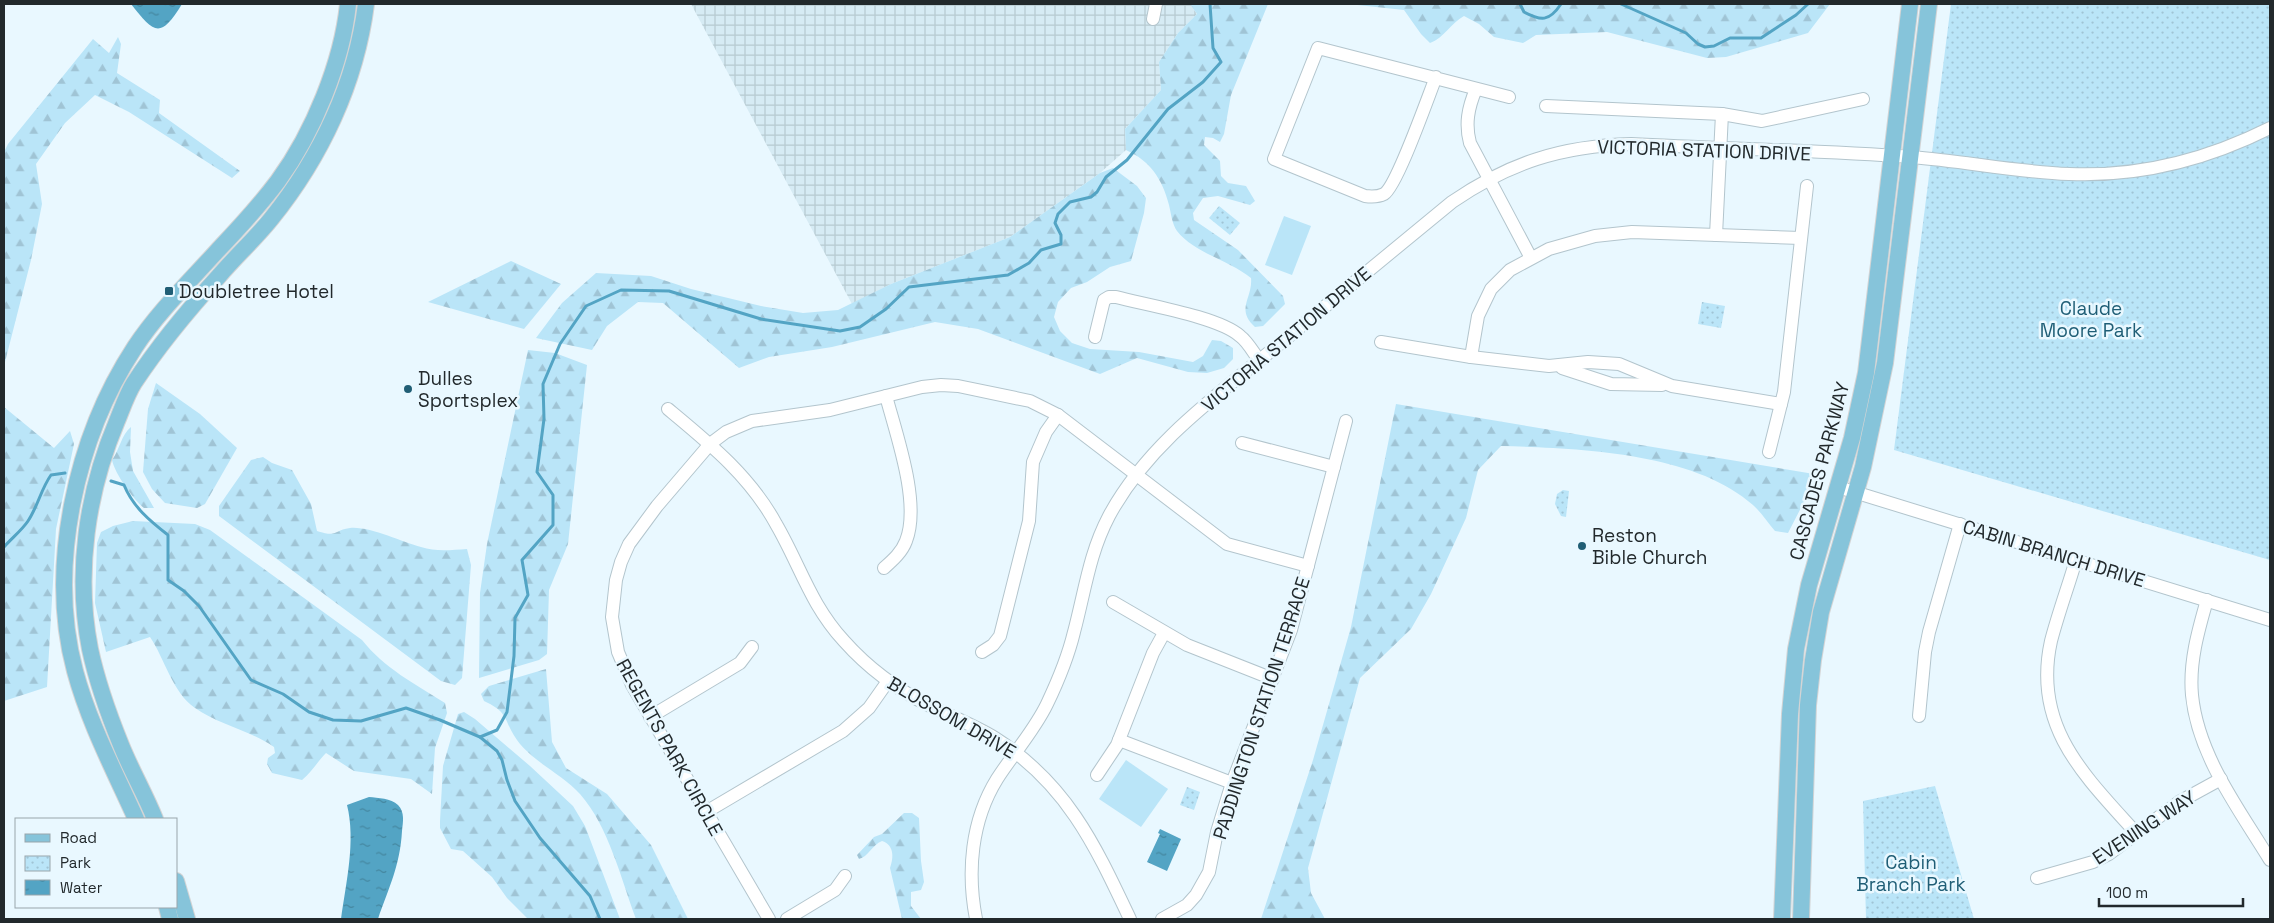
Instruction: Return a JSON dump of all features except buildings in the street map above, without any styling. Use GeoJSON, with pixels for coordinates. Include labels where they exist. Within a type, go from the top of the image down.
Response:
{"type":"FeatureCollection","features":[{"type":"Feature","properties":{"kind":"main road"},"geometry":{"type":"LineString","coordinates":[[136,818],[94,728],[75,670],[70,644],[65,579],[70,516],[76,479],[110,390],[135,346],[168,306],[264,200],[300,146],[330,78],[345,25],[348,4]]}},
{"type":"Feature","properties":{"kind":"main road"},"geometry":{"type":"LineString","coordinates":[[155,818],[121,746],[103,700],[90,647],[83,595],[89,512],[97,477],[109,440],[132,386],[190,308],[269,221],[287,198],[321,144],[347,84],[366,4]]}},
{"type":"Feature","properties":{"kind":"main road","name":"CASCADES PARKWAY"},"geometry":{"type":"LineString","coordinates":[[1782,919],[1790,714],[1796,649],[1809,585],[1852,438],[1866,373],[1910,4]]}},
{"type":"Feature","properties":{"kind":"main road","name":"CASCADES PARKWAY"},"geometry":{"type":"LineString","coordinates":[[1801,919],[1808,705],[1813,660],[1821,612],[1856,493],[1885,363],[1929,4]]}},
{"type":"Feature","properties":{"kind":"main road"},"geometry":{"type":"LineString","coordinates":[[178,888],[187,919]]}},
{"type":"Feature","properties":{"kind":"street"},"geometry":{"type":"LineString","coordinates":[[1153,19],[1156,4]]}},
{"type":"Feature","properties":{"kind":"street"},"geometry":{"type":"LineString","coordinates":[[1436,77],[1390,188],[1384,194],[1374,197],[1365,196],[1274,159],[1318,48],[1436,77],[1509,97]]}},
{"type":"Feature","properties":{"kind":"street"},"geometry":{"type":"LineString","coordinates":[[1476,89],[1467,116],[1467,132],[1470,143],[1531,258]]}},
{"type":"Feature","properties":{"kind":"street"},"geometry":{"type":"LineString","coordinates":[[1546,106],[1722,114],[1749,120],[1768,120],[1862,99]]}},
{"type":"Feature","properties":{"kind":"street"},"geometry":{"type":"LineString","coordinates":[[1716,234],[1722,114]]}},
{"type":"Feature","properties":{"kind":"street","name":"VICTORIA STATION DRIVE"},"geometry":{"type":"LineString","coordinates":[[976,919],[971,882],[974,841],[986,800],[996,781],[1037,722],[1056,687],[1075,632],[1084,586],[1098,539],[1121,495],[1136,474],[1170,438],[1259,360],[1452,202],[1488,179],[1533,159],[1578,148],[1630,144],[1910,157],[2069,174],[2129,172],[2153,168],[2217,151],[2270,128]]}},
{"type":"Feature","properties":{"kind":"street"},"geometry":{"type":"LineString","coordinates":[[1769,452],[1781,404],[1807,186]]}},
{"type":"Feature","properties":{"kind":"street"},"geometry":{"type":"LineString","coordinates":[[1471,357],[1478,316],[1491,289],[1510,270],[1531,258],[1571,242],[1613,233],[1648,232],[1801,238]]}},
{"type":"Feature","properties":{"kind":"street"},"geometry":{"type":"LineString","coordinates":[[1095,336],[1104,300],[1109,296],[1116,297],[1214,322],[1232,329],[1242,337],[1259,360]]}},
{"type":"Feature","properties":{"kind":"street"},"geometry":{"type":"LineString","coordinates":[[1381,342],[1471,357],[1563,368],[1611,384],[1672,386],[1781,404]]}},
{"type":"Feature","properties":{"kind":"street"},"geometry":{"type":"LineString","coordinates":[[1548,366],[1595,362],[1619,364],[1672,386]]}},
{"type":"Feature","properties":{"kind":"street","name":"REGENTS PARK CIRCLE"},"geometry":{"type":"LineString","coordinates":[[769,919],[628,678],[618,652],[612,618],[616,580],[629,544],[640,528],[710,444],[726,432],[752,421],[830,410],[922,387],[958,386],[1030,401],[1058,414],[1227,544],[1308,566]]}},
{"type":"Feature","properties":{"kind":"street"},"geometry":{"type":"LineString","coordinates":[[884,568],[898,556],[906,540],[910,502],[908,484],[886,396]]}},
{"type":"Feature","properties":{"kind":"street","name":"BLOSSOM DRIVE"},"geometry":{"type":"LineString","coordinates":[[668,409],[730,462],[762,500],[784,539],[806,586],[827,621],[863,661],[888,681],[918,700],[994,737],[1016,753],[1055,789],[1075,815],[1097,851],[1130,919]]}},
{"type":"Feature","properties":{"kind":"street"},"geometry":{"type":"LineString","coordinates":[[982,652],[993,645],[1000,636],[1029,521],[1030,478],[1033,462],[1046,432],[1058,414]]}},
{"type":"Feature","properties":{"kind":"street","name":"PADDINGTON STATION TERRACE"},"geometry":{"type":"LineString","coordinates":[[1162,919],[1187,905],[1203,884],[1209,872],[1217,832],[1232,783],[1291,630],[1346,421]]}},
{"type":"Feature","properties":{"kind":"street"},"geometry":{"type":"LineString","coordinates":[[1242,443],[1334,467]]}},
{"type":"Feature","properties":{"kind":"street","name":"CABIN BRANCH DRIVE"},"geometry":{"type":"LineString","coordinates":[[1838,487],[2270,620]]}},
{"type":"Feature","properties":{"kind":"street"},"geometry":{"type":"LineString","coordinates":[[1919,716],[1929,632],[1960,524]]}},
{"type":"Feature","properties":{"kind":"street"},"geometry":{"type":"LineString","coordinates":[[2076,560],[2051,642],[2048,687],[2052,711],[2059,734],[2068,753],[2085,776],[2137,834]]}},
{"type":"Feature","properties":{"kind":"street"},"geometry":{"type":"LineString","coordinates":[[2207,600],[2198,632],[2193,668],[2192,695],[2200,732],[2221,779],[2270,860]]}},
{"type":"Feature","properties":{"kind":"street"},"geometry":{"type":"LineString","coordinates":[[1113,602],[1187,645],[1273,679]]}},
{"type":"Feature","properties":{"kind":"street"},"geometry":{"type":"LineString","coordinates":[[1097,775],[1119,740],[1153,653],[1164,633]]}},
{"type":"Feature","properties":{"kind":"street"},"geometry":{"type":"LineString","coordinates":[[650,717],[740,663],[752,647]]}},
{"type":"Feature","properties":{"kind":"street"},"geometry":{"type":"LineString","coordinates":[[706,812],[843,731],[869,708],[888,681]]}},
{"type":"Feature","properties":{"kind":"street"},"geometry":{"type":"LineString","coordinates":[[1119,740],[1232,783]]}},
{"type":"Feature","properties":{"kind":"street","name":"EVENING WAY"},"geometry":{"type":"LineString","coordinates":[[2037,878],[2093,862],[2109,854],[2179,802],[2221,779]]}},
{"type":"Feature","properties":{"kind":"street"},"geometry":{"type":"LineString","coordinates":[[787,919],[834,890],[845,876]]}},
{"type":"Feature","properties":{"kind":"shaded area"},"geometry":{"type":"Polygon","coordinates":[[[691,4],[1190,4],[1197,14],[1178,33],[1159,62],[1161,90],[1125,129],[1126,150],[1100,173],[1010,237],[891,284],[852,304],[691,4]]]}},
{"type":"Feature","properties":{"kind":"green space"},"geometry":{"type":"Polygon","coordinates":[[[1190,4],[1268,4],[1231,95],[1224,134],[1220,142],[1213,138],[1205,137],[1204,145],[1220,161],[1221,176],[1228,183],[1246,186],[1255,201],[1250,205],[1218,196],[1203,198],[1193,213],[1194,220],[1238,250],[1283,296],[1285,304],[1263,326],[1255,327],[1246,315],[1245,309],[1250,292],[1251,278],[1184,239],[1174,225],[1166,195],[1159,179],[1142,159],[1126,150],[1125,129],[1161,90],[1159,62],[1178,33],[1197,14],[1190,4]]]}},
{"type":"Feature","properties":{"kind":"green space"},"geometry":{"type":"Polygon","coordinates":[[[1348,4],[1830,4],[1808,33],[1726,57],[1707,58],[1607,32],[1536,35],[1523,43],[1494,37],[1479,24],[1464,16],[1439,38],[1430,43],[1404,10],[1348,4]]]}},
{"type":"Feature","properties":{"kind":"green space","name":"Claude Moore Park"},"geometry":{"type":"Polygon","coordinates":[[[1951,4],[2270,4],[2270,560],[1894,450],[1951,4]]]}},
{"type":"Feature","properties":{"kind":"green space"},"geometry":{"type":"Polygon","coordinates":[[[118,37],[121,44],[117,73],[160,100],[159,113],[240,171],[232,178],[129,112],[95,95],[65,123],[36,164],[42,204],[31,260],[4,366],[4,152],[8,144],[93,39],[109,53],[118,37]]]}},
{"type":"Feature","properties":{"kind":"green space"},"geometry":{"type":"Polygon","coordinates":[[[1113,168],[1137,186],[1146,198],[1144,213],[1131,261],[1110,267],[1087,282],[1071,288],[1058,302],[1054,317],[1060,331],[1072,343],[1090,349],[1139,352],[1193,362],[1203,356],[1212,340],[1221,341],[1233,348],[1233,359],[1224,368],[1207,373],[1188,372],[1137,358],[1100,374],[978,329],[935,322],[832,347],[769,357],[739,368],[663,303],[638,302],[607,326],[592,350],[536,338],[562,303],[596,273],[651,276],[691,289],[761,306],[803,313],[838,310],[891,284],[1010,237],[1100,173],[1113,168]]]}},
{"type":"Feature","properties":{"kind":"green space"},"geometry":{"type":"Polygon","coordinates":[[[1219,206],[1240,223],[1230,235],[1209,218],[1219,206]]]}},
{"type":"Feature","properties":{"kind":"green space"},"geometry":{"type":"Polygon","coordinates":[[[1284,216],[1311,226],[1292,275],[1265,265],[1284,216]]]}},
{"type":"Feature","properties":{"kind":"green space"},"geometry":{"type":"Polygon","coordinates":[[[511,261],[561,284],[524,329],[428,302],[511,261]]]}},
{"type":"Feature","properties":{"kind":"green space"},"geometry":{"type":"Polygon","coordinates":[[[1702,302],[1725,306],[1721,328],[1698,324],[1702,302]]]}},
{"type":"Feature","properties":{"kind":"green space"},"geometry":{"type":"Polygon","coordinates":[[[528,350],[555,353],[587,365],[568,544],[549,590],[547,654],[539,660],[479,678],[480,593],[487,544],[528,350]]]}},
{"type":"Feature","properties":{"kind":"green space"},"geometry":{"type":"Polygon","coordinates":[[[156,383],[200,414],[237,448],[205,504],[197,508],[165,503],[152,489],[143,472],[148,409],[156,383]]]}},
{"type":"Feature","properties":{"kind":"green space"},"geometry":{"type":"Polygon","coordinates":[[[1396,404],[1820,475],[1815,488],[1805,500],[1788,533],[1775,531],[1753,505],[1728,487],[1699,474],[1667,464],[1633,456],[1599,452],[1501,446],[1478,470],[1466,518],[1431,594],[1411,629],[1360,678],[1308,868],[1311,893],[1325,919],[1261,919],[1313,760],[1351,627],[1396,404]]]}},
{"type":"Feature","properties":{"kind":"green space"},"geometry":{"type":"Polygon","coordinates":[[[4,407],[54,448],[70,431],[74,444],[56,529],[47,687],[4,701],[4,407]]]}},
{"type":"Feature","properties":{"kind":"green space"},"geometry":{"type":"Polygon","coordinates":[[[131,427],[130,452],[133,471],[154,508],[144,508],[135,499],[125,486],[112,460],[125,434],[131,427]]]}},
{"type":"Feature","properties":{"kind":"green space"},"geometry":{"type":"Polygon","coordinates":[[[263,457],[272,463],[292,470],[311,504],[317,531],[333,534],[345,529],[358,528],[432,550],[467,549],[471,565],[462,678],[455,685],[441,681],[219,516],[219,506],[251,460],[263,457]]]}},
{"type":"Feature","properties":{"kind":"green space"},"geometry":{"type":"Polygon","coordinates":[[[1563,490],[1569,491],[1566,517],[1561,516],[1555,504],[1557,494],[1563,490]]]}},
{"type":"Feature","properties":{"kind":"green space"},"geometry":{"type":"Polygon","coordinates":[[[133,521],[195,524],[210,530],[362,640],[390,667],[445,703],[447,713],[435,748],[432,794],[411,779],[354,771],[326,753],[302,780],[272,773],[267,764],[268,758],[275,753],[274,747],[255,736],[204,714],[187,701],[180,693],[150,637],[106,652],[95,603],[97,543],[101,532],[113,526],[133,521]]]}},
{"type":"Feature","properties":{"kind":"green space"},"geometry":{"type":"Polygon","coordinates":[[[546,669],[552,742],[566,768],[607,794],[651,845],[688,919],[636,919],[607,838],[590,807],[573,787],[539,762],[524,748],[517,740],[502,713],[484,701],[481,694],[489,686],[546,669]]]}},
{"type":"Feature","properties":{"kind":"green space"},"geometry":{"type":"Polygon","coordinates":[[[464,712],[475,719],[530,766],[573,806],[585,826],[620,919],[528,919],[507,898],[492,877],[463,851],[451,849],[440,828],[443,766],[458,714],[464,712]]]}},
{"type":"Feature","properties":{"kind":"green space"},"geometry":{"type":"Polygon","coordinates":[[[1126,760],[1168,789],[1141,827],[1099,799],[1126,760]]]}},
{"type":"Feature","properties":{"kind":"green space","name":"Cabin Branch Park"},"geometry":{"type":"Polygon","coordinates":[[[1935,786],[1974,919],[1866,919],[1863,801],[1935,786]]]}},
{"type":"Feature","properties":{"kind":"green space"},"geometry":{"type":"Polygon","coordinates":[[[1187,787],[1200,792],[1194,810],[1180,805],[1187,787]]]}},
{"type":"Feature","properties":{"kind":"green space"},"geometry":{"type":"Polygon","coordinates":[[[904,813],[912,813],[919,818],[924,882],[921,890],[911,892],[911,906],[921,919],[902,919],[890,868],[892,852],[889,845],[882,841],[862,858],[859,859],[857,855],[874,837],[882,834],[904,813]]]}},
{"type":"Feature","properties":{"kind":"water"},"geometry":{"type":"Polygon","coordinates":[[[131,4],[182,4],[168,23],[157,28],[151,26],[131,4]]]}},
{"type":"Feature","properties":{"kind":"water"},"geometry":{"type":"Polygon","coordinates":[[[369,797],[388,800],[400,808],[403,814],[403,821],[399,855],[378,919],[341,919],[351,833],[347,805],[369,797]]]}},
{"type":"Feature","properties":{"kind":"water"},"geometry":{"type":"Polygon","coordinates":[[[1160,829],[1181,839],[1167,871],[1147,862],[1160,834],[1158,833],[1160,829]]]}},
{"type":"Feature","properties":{"kind":"waterway"},"geometry":{"type":"LineString","coordinates":[[480,737],[497,730],[507,712],[514,656],[515,618],[528,595],[522,560],[553,525],[553,495],[537,472],[544,419],[543,384],[560,344],[586,306],[621,290],[669,291],[761,319],[840,331],[860,327],[886,309],[909,287],[1008,275],[1029,263],[1041,250],[1061,244],[1061,235],[1055,223],[1058,214],[1070,202],[1091,197],[1097,192],[1106,177],[1127,160],[1168,109],[1203,82],[1221,62],[1213,48],[1210,4]]}},
{"type":"Feature","properties":{"kind":"waterway"},"geometry":{"type":"LineString","coordinates":[[1520,4],[1524,12],[1540,18],[1549,17],[1561,4]]}},
{"type":"Feature","properties":{"kind":"waterway"},"geometry":{"type":"LineString","coordinates":[[1621,4],[1686,33],[1698,44],[1705,47],[1714,46],[1730,38],[1761,38],[1796,15],[1808,4]]}},
{"type":"Feature","properties":{"kind":"waterway"},"geometry":{"type":"LineString","coordinates":[[4,547],[28,521],[51,475],[65,473]]}},
{"type":"Feature","properties":{"kind":"waterway"},"geometry":{"type":"LineString","coordinates":[[111,481],[124,485],[137,507],[168,535],[168,580],[184,591],[199,606],[251,680],[283,694],[309,712],[333,720],[361,721],[406,708],[480,737],[497,751],[502,760],[515,801],[540,838],[590,896],[600,919]]}},
{"type":"Feature","properties":{"kind":"place","name":"Doubletree Hotel"},"geometry":{"type":"Point","coordinates":[169,291]}},
{"type":"Feature","properties":{"kind":"place","name":"Dulles Sportsplex"},"geometry":{"type":"Point","coordinates":[408,389]}},
{"type":"Feature","properties":{"kind":"place","name":"Reston Bible Church"},"geometry":{"type":"Point","coordinates":[1582,546]}}]}
